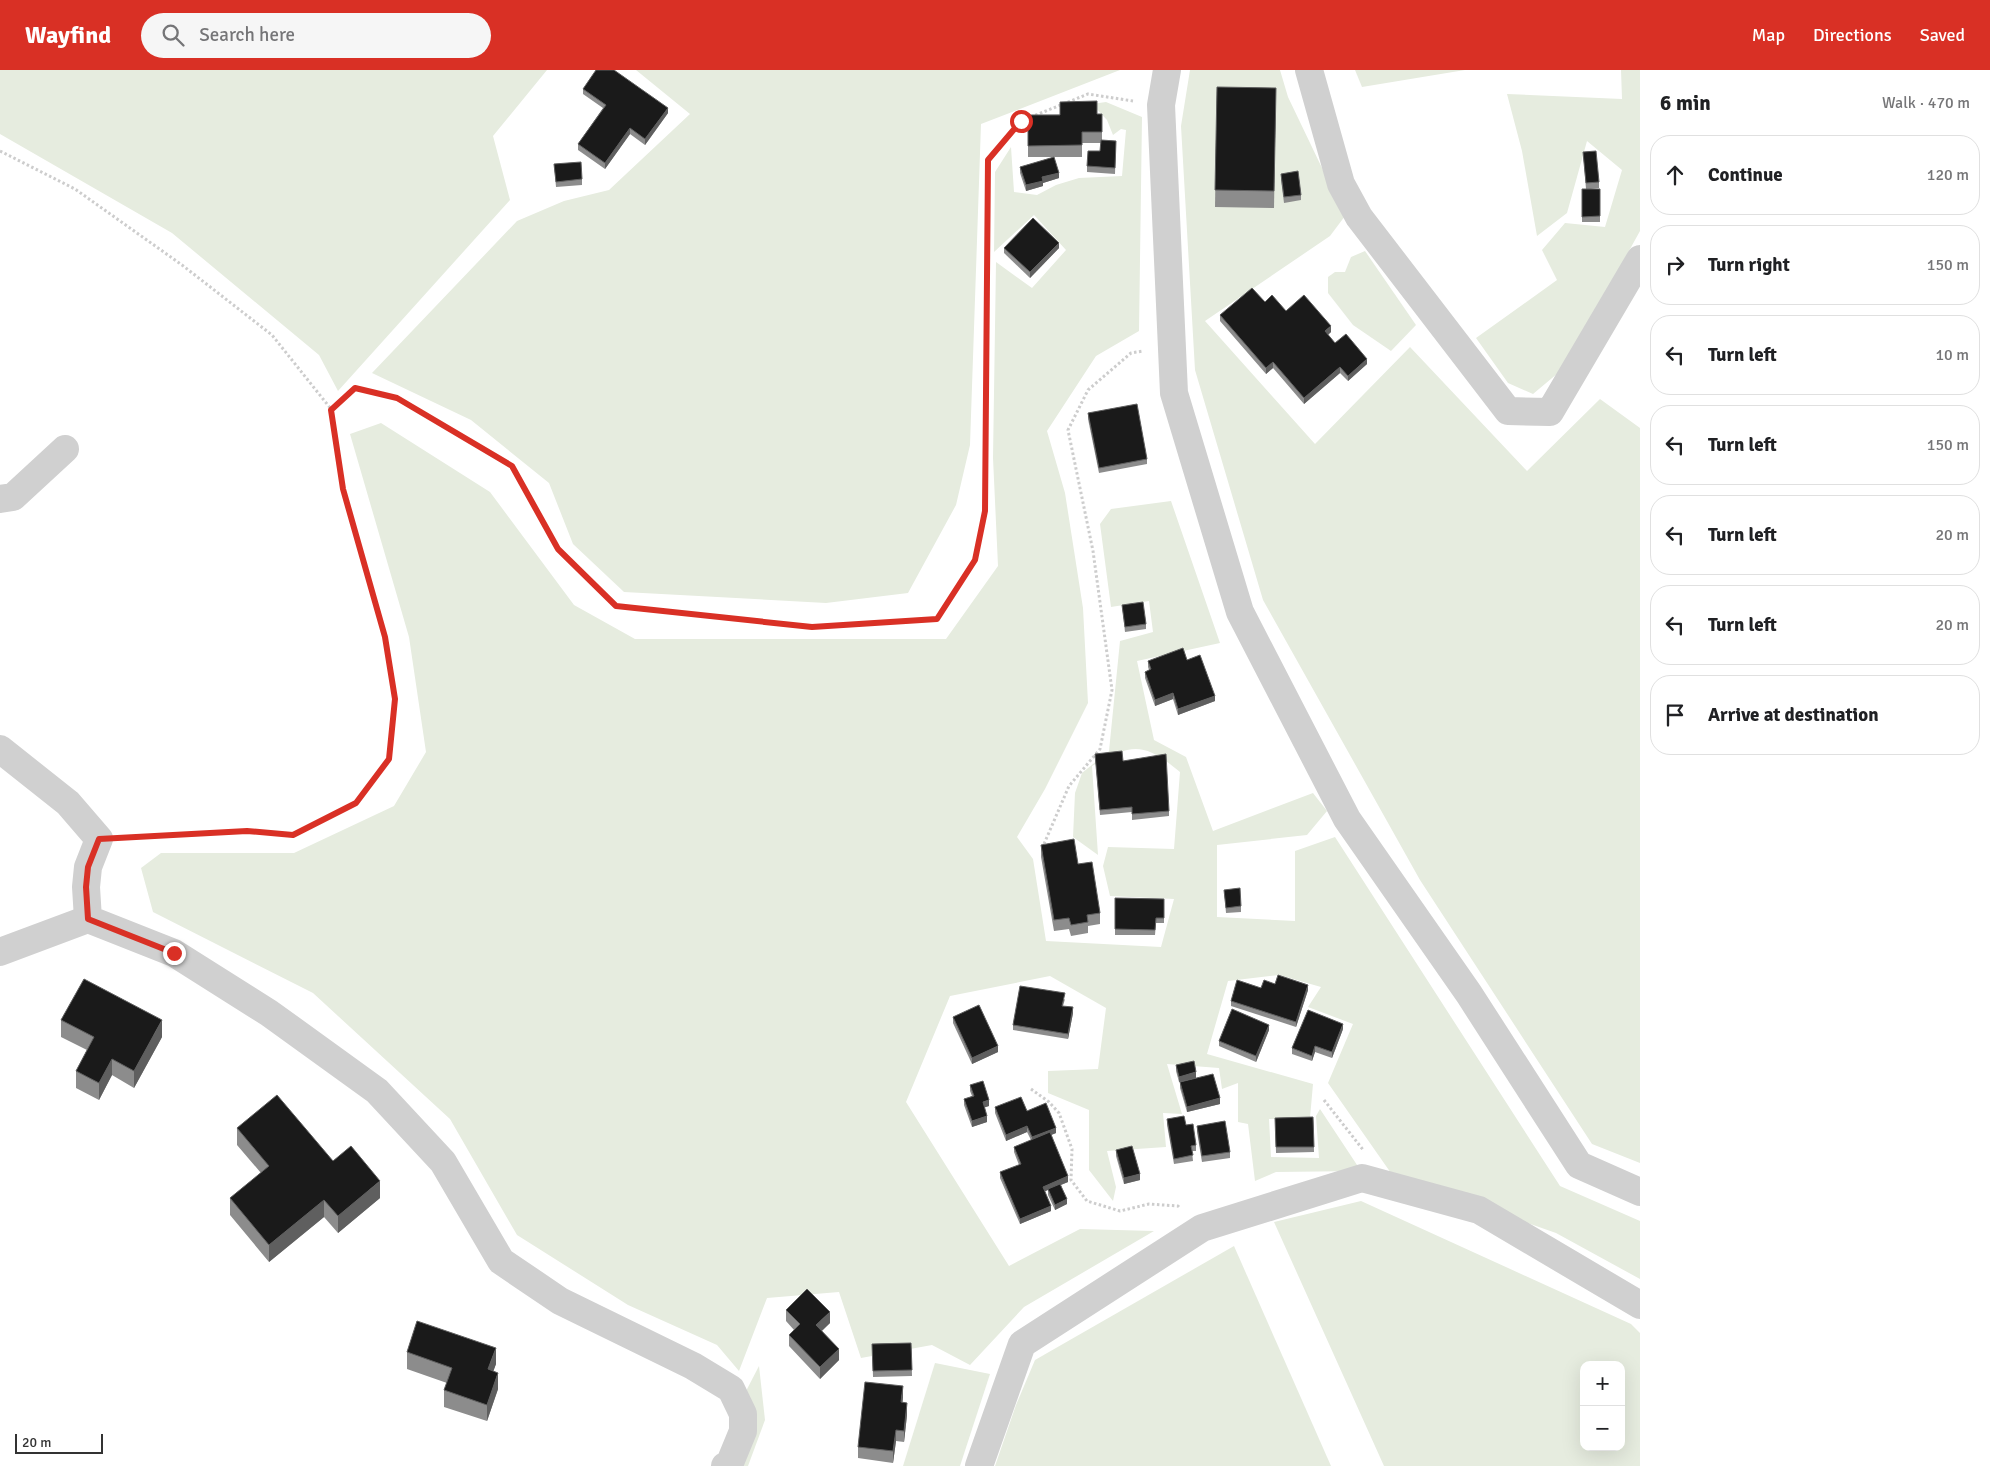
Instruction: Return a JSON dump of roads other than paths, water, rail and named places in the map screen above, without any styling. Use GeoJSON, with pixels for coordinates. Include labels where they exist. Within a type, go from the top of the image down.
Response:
{"type":"FeatureCollection","features":[{"type":"Feature","properties":{"kind":"street"},"geometry":{"type":"LineString","coordinates":[[1167,70],[1161,105],[1174,393],[1240,612],[1347,819],[1469,994],[1579,1166],[1640,1192]]}},
{"type":"Feature","properties":{"kind":"street"},"geometry":{"type":"LineString","coordinates":[[1309,70],[1342,184],[1359,217],[1508,412],[1550,412],[1640,259]]}},
{"type":"Feature","properties":{"kind":"street"},"geometry":{"type":"LineString","coordinates":[[0,498],[13,497],[65,449]]}},
{"type":"Feature","properties":{"kind":"street"},"geometry":{"type":"LineString","coordinates":[[0,749],[68,803],[99,839],[88,867],[86,887],[88,919]]}},
{"type":"Feature","properties":{"kind":"street"},"geometry":{"type":"LineString","coordinates":[[0,952],[88,919],[174,953],[268,1013],[377,1091],[443,1162],[501,1261],[560,1301],[693,1366],[730,1389],[743,1414],[743,1431],[729,1465],[725,1466]]}},
{"type":"Feature","properties":{"kind":"street"},"geometry":{"type":"LineString","coordinates":[[979,1466],[1022,1344],[1202,1228],[1362,1178],[1479,1210],[1640,1305]]}}]}
